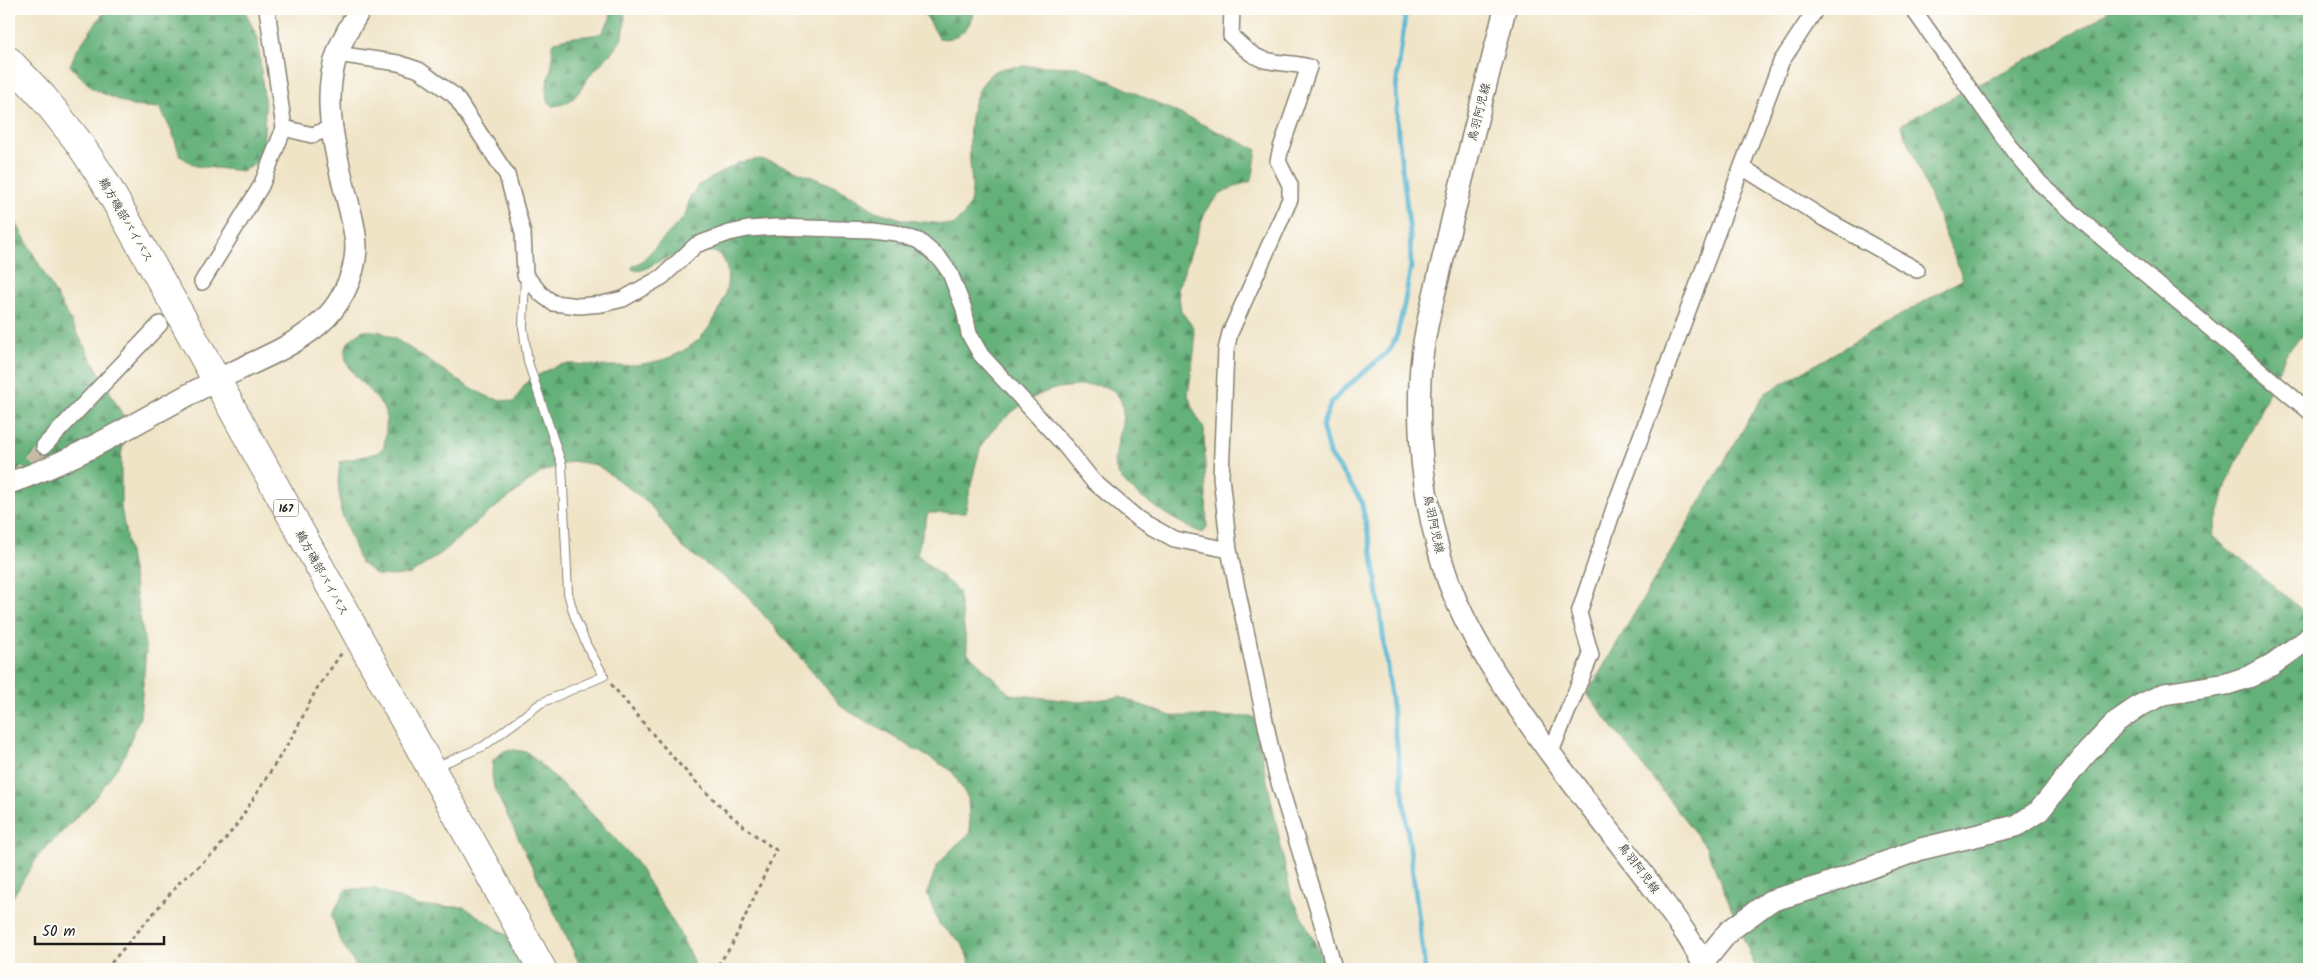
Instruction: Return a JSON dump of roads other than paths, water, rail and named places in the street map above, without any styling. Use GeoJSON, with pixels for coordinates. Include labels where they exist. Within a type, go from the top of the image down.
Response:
{"type":"FeatureCollection","features":[{"type":"Feature","properties":{"kind":"highway","name":"鵜方磯部バイパス"},"geometry":{"type":"LineString","coordinates":[[9,61],[60,119],[103,179],[542,969]]}},
{"type":"Feature","properties":{"kind":"street"},"geometry":{"type":"LineString","coordinates":[[202,282],[261,186],[284,128],[267,9]]}},
{"type":"Feature","properties":{"kind":"street"},"geometry":{"type":"LineString","coordinates":[[9,483],[52,468],[216,381],[285,348],[319,325],[339,302],[350,278],[356,250],[353,224],[332,128],[332,78],[337,54],[360,9]]}},
{"type":"Feature","properties":{"kind":"street"},"geometry":{"type":"LineString","coordinates":[[1232,9],[1232,36],[1249,53],[1269,61],[1300,64],[1309,67],[1278,161],[1290,185],[1290,199],[1230,333],[1226,350],[1221,477],[1229,550],[1276,774],[1324,930],[1334,969]]}},
{"type":"Feature","properties":{"kind":"street","name":"鳥羽阿児線"},"geometry":{"type":"LineString","coordinates":[[1505,9],[1426,330],[1420,377],[1420,418],[1425,480],[1437,544],[1450,584],[1472,633],[1496,676],[1550,754],[1635,862],[1707,967]]}},
{"type":"Feature","properties":{"kind":"street"},"geometry":{"type":"LineString","coordinates":[[1550,754],[1591,654],[1579,613],[1613,511],[1781,62],[1816,9]]}},
{"type":"Feature","properties":{"kind":"street"},"geometry":{"type":"LineString","coordinates":[[1913,9],[2014,152],[2040,183],[2089,227],[2309,411]]}},
{"type":"Feature","properties":{"kind":"street"},"geometry":{"type":"LineString","coordinates":[[337,54],[398,63],[419,70],[455,96],[507,175],[523,233],[525,275],[541,294],[552,303],[579,306],[602,304],[623,299],[662,277],[696,245],[729,233],[776,227],[871,230],[896,233],[919,241],[940,259],[950,273],[964,309],[969,334],[981,355],[1066,447],[1093,481],[1138,519],[1174,539],[1229,550]]}},
{"type":"Feature","properties":{"kind":"street"},"geometry":{"type":"LineString","coordinates":[[284,128],[312,135],[332,128]]}},
{"type":"Feature","properties":{"kind":"street"},"geometry":{"type":"LineString","coordinates":[[1742,167],[1823,218],[1917,270]]}},
{"type":"Feature","properties":{"kind":"street"},"geometry":{"type":"LineString","coordinates":[[44,446],[160,324]]}},
{"type":"Feature","properties":{"kind":"street"},"geometry":{"type":"LineString","coordinates":[[1707,967],[1729,931],[1770,901],[1820,886],[1921,849],[2016,826],[2040,811],[2083,757],[2116,722],[2139,706],[2164,694],[2227,684],[2251,676],[2273,664],[2309,638]]}},
{"type":"Feature","properties":{"kind":"lane"},"geometry":{"type":"LineString","coordinates":[[431,769],[484,746],[541,702],[604,676],[587,646],[574,615],[568,593],[562,465],[528,362],[523,327],[525,275]]}},
{"type":"Feature","properties":{"kind":"waterway"},"geometry":{"type":"LineString","coordinates":[[1406,9],[1396,88],[1398,134],[1410,233],[1411,266],[1404,305],[1397,335],[1390,350],[1343,390],[1331,403],[1322,426],[1329,453],[1361,500],[1374,563],[1425,969]]}},
{"type":"Feature","properties":{"kind":"tunnel"},"geometry":{"type":"LineString","coordinates":[[15,479],[44,446]]}}]}
